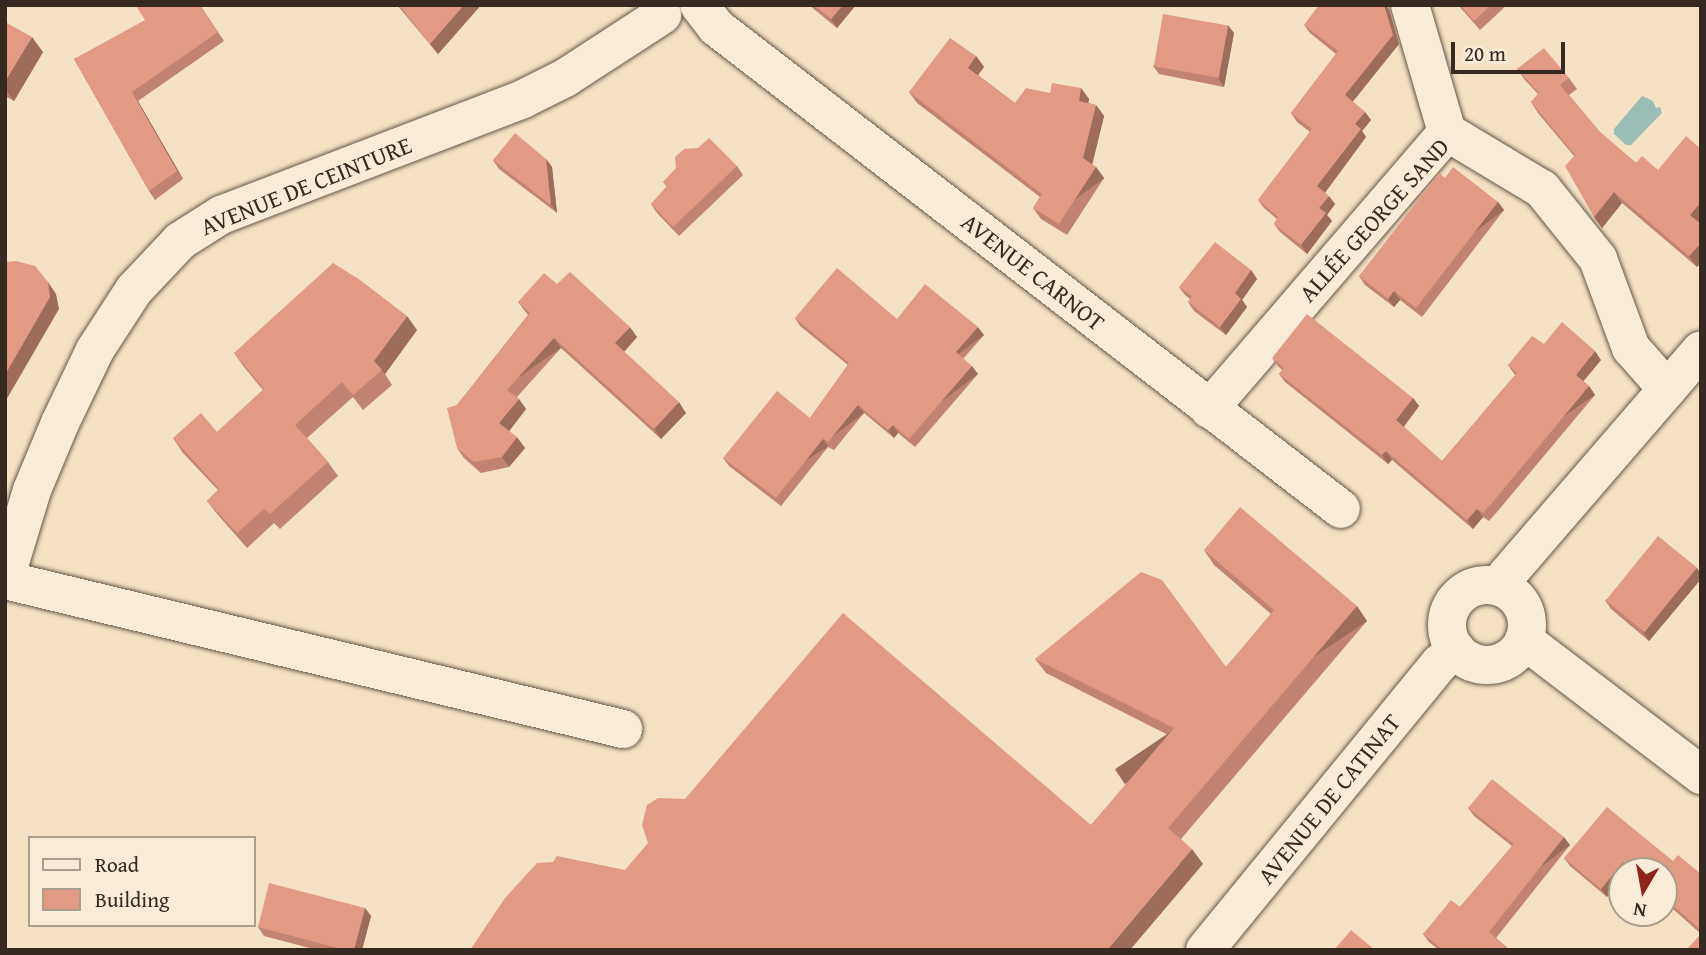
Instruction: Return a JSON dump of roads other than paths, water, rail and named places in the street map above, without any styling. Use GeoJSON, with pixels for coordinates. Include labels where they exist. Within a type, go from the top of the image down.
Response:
{"type":"FeatureCollection","features":[{"type":"Feature","properties":{"kind":"street"},"geometry":{"type":"LineString","coordinates":[[1410,5],[1447,132]]}},
{"type":"Feature","properties":{"kind":"street","name":"AVENUE CARNOT"},"geometry":{"type":"LineString","coordinates":[[667,9],[711,23],[726,34],[1341,509]]}},
{"type":"Feature","properties":{"kind":"street","name":"AVENUE DE CEINTURE"},"geometry":{"type":"LineString","coordinates":[[5,514],[42,422],[83,336],[120,278],[170,228],[228,195],[514,84],[667,9]]}},
{"type":"Feature","properties":{"kind":"street","name":"AVENUE DE CEINTURE"},"geometry":{"type":"LineString","coordinates":[[5,580],[32,490],[95,350],[134,289],[180,241],[222,215],[523,99],[565,78],[667,9]]}},
{"type":"Feature","properties":{"kind":"street","name":"ALLÉE GEORGE SAND"},"geometry":{"type":"LineString","coordinates":[[1209,409],[1447,132],[1542,189],[1598,259],[1631,348],[1667,389]]}},
{"type":"Feature","properties":{"kind":"street"},"geometry":{"type":"LineString","coordinates":[[1503,588],[1506,576],[1701,350]]}},
{"type":"Feature","properties":{"kind":"street"},"geometry":{"type":"LineString","coordinates":[[5,580],[623,729]]}},
{"type":"Feature","properties":{"kind":"street"},"geometry":{"type":"LineString","coordinates":[[1487,584],[1503,588],[1516,597],[1525,611],[1528,627],[1524,639],[1513,656],[1499,663],[1482,665],[1467,660],[1456,650],[1449,637],[1447,623],[1451,608],[1459,596],[1471,588],[1487,584]]}},
{"type":"Feature","properties":{"kind":"street"},"geometry":{"type":"LineString","coordinates":[[1524,639],[1701,775]]}},
{"type":"Feature","properties":{"kind":"street","name":"AVENUE DE CATINAT"},"geometry":{"type":"LineString","coordinates":[[1205,950],[1440,663],[1456,650]]}},
{"type":"Feature","properties":{"kind":"water"},"geometry":{"type":"Polygon","coordinates":[[[1642,96],[1653,101],[1662,113],[1631,145],[1626,145],[1614,134],[1614,129],[1642,96]]]}}]}
